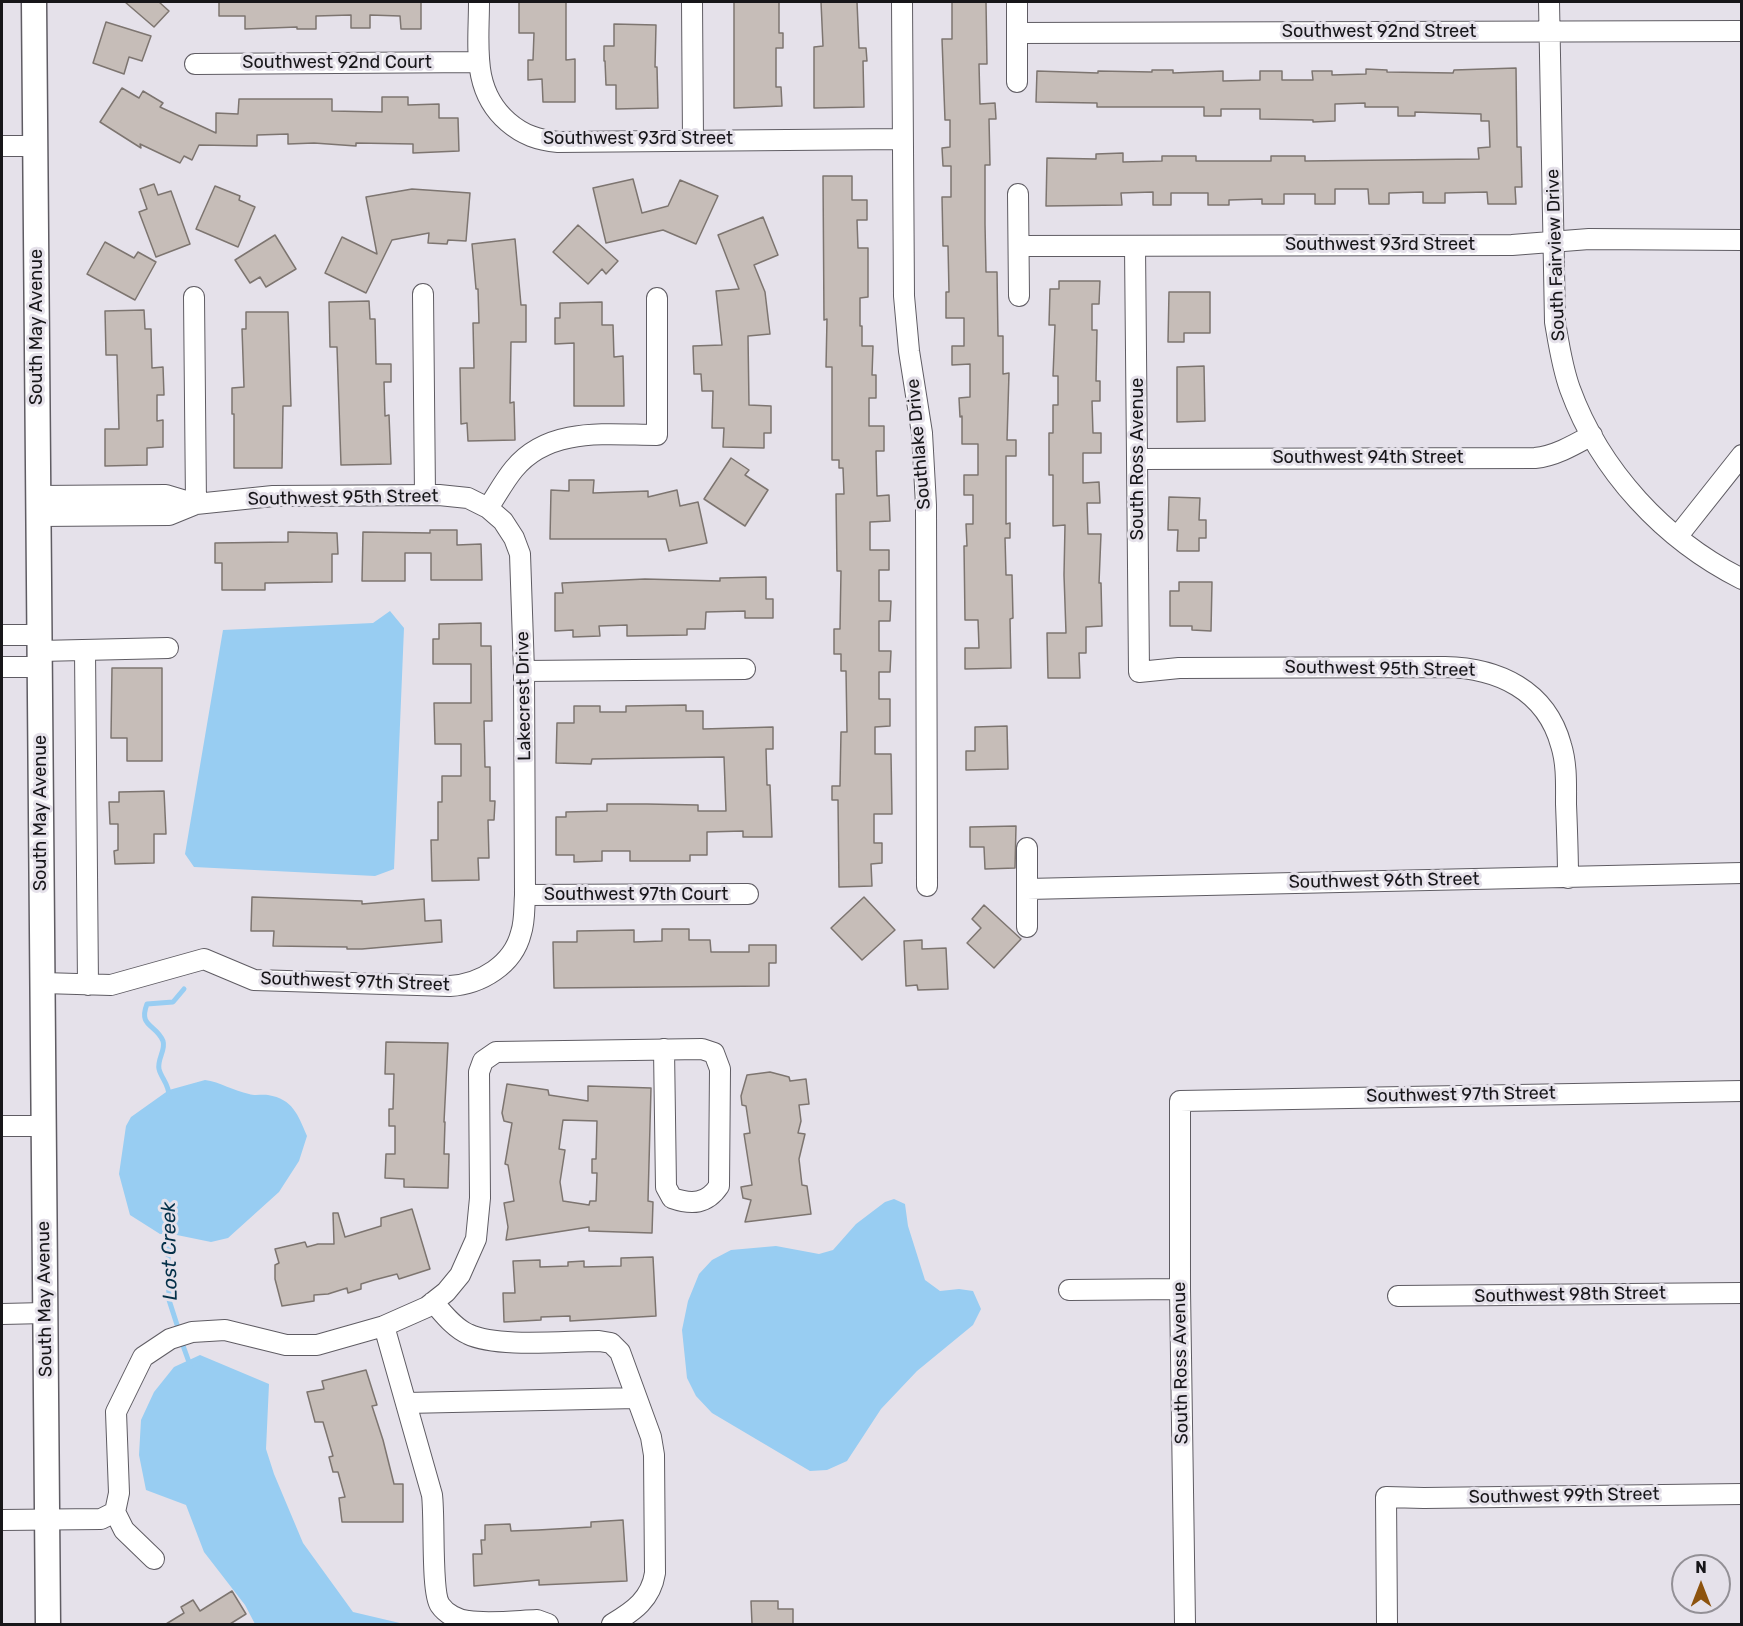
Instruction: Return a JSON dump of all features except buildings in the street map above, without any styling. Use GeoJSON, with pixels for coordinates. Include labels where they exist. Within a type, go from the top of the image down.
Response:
{"type":"FeatureCollection","features":[{"type":"Feature","properties":{"kind":"main road","name":"South May Avenue"},"geometry":{"type":"LineString","coordinates":[[34,2],[48,1624]]}},
{"type":"Feature","properties":{"kind":"street","name":"Southwest 93rd Street"},"geometry":{"type":"LineString","coordinates":[[479,2],[479,62],[486,95],[492,105],[521,133],[534,138],[558,142],[902,139]]}},
{"type":"Feature","properties":{"kind":"street"},"geometry":{"type":"LineString","coordinates":[[692,2],[693,140]]}},
{"type":"Feature","properties":{"kind":"street","name":"Southlake Drive"},"geometry":{"type":"LineString","coordinates":[[902,2],[904,296],[926,495],[927,886]]}},
{"type":"Feature","properties":{"kind":"street"},"geometry":{"type":"LineString","coordinates":[[1017,2],[1017,82]]}},
{"type":"Feature","properties":{"kind":"street","name":"South Fairview Drive"},"geometry":{"type":"LineString","coordinates":[[1549,2],[1556,322],[1559,349],[1570,390],[1592,435],[1623,483],[1652,516],[1722,569],[1742,579]]}},
{"type":"Feature","properties":{"kind":"street","name":"Southwest 92nd Street"},"geometry":{"type":"LineString","coordinates":[[1017,33],[1742,31]]}},
{"type":"Feature","properties":{"kind":"street","name":"Southwest 92nd Court"},"geometry":{"type":"LineString","coordinates":[[195,64],[479,62]]}},
{"type":"Feature","properties":{"kind":"street"},"geometry":{"type":"LineString","coordinates":[[2,146],[36,146]]}},
{"type":"Feature","properties":{"kind":"street"},"geometry":{"type":"LineString","coordinates":[[1018,194],[1019,296]]}},
{"type":"Feature","properties":{"kind":"street","name":"Southwest 93rd Street"},"geometry":{"type":"LineString","coordinates":[[1019,246],[1512,245],[1589,239],[1742,240]]}},
{"type":"Feature","properties":{"kind":"street","name":"South Ross Avenue"},"geometry":{"type":"LineString","coordinates":[[1136,246],[1139,672]]}},
{"type":"Feature","properties":{"kind":"street"},"geometry":{"type":"LineString","coordinates":[[423,294],[426,495]]}},
{"type":"Feature","properties":{"kind":"street"},"geometry":{"type":"LineString","coordinates":[[194,297],[196,504]]}},
{"type":"Feature","properties":{"kind":"street"},"geometry":{"type":"LineString","coordinates":[[488,508],[514,469],[541,446],[559,439],[579,436],[657,435],[657,297]]}},
{"type":"Feature","properties":{"kind":"street","name":"Southwest 94th Street"},"geometry":{"type":"LineString","coordinates":[[1138,459],[1535,458],[1570,447],[1592,435]]}},
{"type":"Feature","properties":{"kind":"street"},"geometry":{"type":"LineString","coordinates":[[1677,537],[1742,455]]}},
{"type":"Feature","properties":{"kind":"street"},"geometry":{"type":"LineString","coordinates":[[136,495],[136,516]]}},
{"type":"Feature","properties":{"kind":"street","name":"Southwest 95th Street"},"geometry":{"type":"LineString","coordinates":[[38,506],[136,495],[166,495],[196,504]]}},
{"type":"Feature","properties":{"kind":"street","name":"Southwest 95th Street"},"geometry":{"type":"LineString","coordinates":[[38,506],[136,516],[169,515],[196,504],[273,496],[426,495],[460,497],[488,508]]}},
{"type":"Feature","properties":{"kind":"street","name":"Lakecrest Drive"},"geometry":{"type":"LineString","coordinates":[[488,508],[503,521],[514,538],[520,554],[524,671],[525,896]]}},
{"type":"Feature","properties":{"kind":"street"},"geometry":{"type":"LineString","coordinates":[[2,635],[40,651],[168,648]]}},
{"type":"Feature","properties":{"kind":"street"},"geometry":{"type":"LineString","coordinates":[[2,667],[40,651]]}},
{"type":"Feature","properties":{"kind":"street"},"geometry":{"type":"LineString","coordinates":[[43,984],[88,985],[85,651]]}},
{"type":"Feature","properties":{"kind":"street","name":"Southwest 95th Street"},"geometry":{"type":"LineString","coordinates":[[1139,672],[1179,668],[1445,667],[1477,670],[1505,678],[1527,692],[1538,704],[1553,725],[1562,747],[1566,779],[1568,878]]}},
{"type":"Feature","properties":{"kind":"street"},"geometry":{"type":"LineString","coordinates":[[524,671],[745,669]]}},
{"type":"Feature","properties":{"kind":"street"},"geometry":{"type":"LineString","coordinates":[[1027,848],[1027,927]]}},
{"type":"Feature","properties":{"kind":"street","name":"Southwest 96th Street"},"geometry":{"type":"LineString","coordinates":[[1027,889],[1742,873]]}},
{"type":"Feature","properties":{"kind":"street","name":"Southwest 97th Court"},"geometry":{"type":"LineString","coordinates":[[525,896],[748,894]]}},
{"type":"Feature","properties":{"kind":"street","name":"Southwest 97th Street"},"geometry":{"type":"LineString","coordinates":[[88,985],[111,986],[204,959],[254,980],[459,986],[489,975],[507,959],[520,937],[525,896]]}},
{"type":"Feature","properties":{"kind":"street"},"geometry":{"type":"LineString","coordinates":[[154,1559],[124,1530],[114,1512],[119,1493],[116,1412],[143,1357],[170,1339],[192,1332],[225,1330],[286,1344],[317,1345],[384,1326],[427,1307],[446,1292],[460,1275],[476,1239],[480,1198],[479,1072],[483,1061],[496,1052],[664,1049],[702,1049],[714,1053],[720,1069],[719,1186],[712,1196],[699,1203],[684,1202],[672,1198],[666,1187],[664,1049]]}},
{"type":"Feature","properties":{"kind":"street","name":"Southwest 97th Street"},"geometry":{"type":"LineString","coordinates":[[1180,1101],[1742,1091]]}},
{"type":"Feature","properties":{"kind":"street","name":"South Ross Avenue"},"geometry":{"type":"LineString","coordinates":[[1180,1101],[1185,1624]]}},
{"type":"Feature","properties":{"kind":"street"},"geometry":{"type":"LineString","coordinates":[[2,1126],[44,1126]]}},
{"type":"Feature","properties":{"kind":"street"},"geometry":{"type":"LineString","coordinates":[[1069,1290],[1180,1289]]}},
{"type":"Feature","properties":{"kind":"street","name":"Southwest 98th Street"},"geometry":{"type":"LineString","coordinates":[[1398,1296],[1742,1293]]}},
{"type":"Feature","properties":{"kind":"street"},"geometry":{"type":"LineString","coordinates":[[433,1302],[465,1334],[488,1342],[599,1341],[611,1343],[620,1352],[651,1437],[654,1455],[655,1573],[653,1586],[644,1602],[612,1624]]}},
{"type":"Feature","properties":{"kind":"street"},"geometry":{"type":"LineString","coordinates":[[2,1314],[45,1313]]}},
{"type":"Feature","properties":{"kind":"street"},"geometry":{"type":"LineString","coordinates":[[384,1326],[432,1496],[435,1591],[440,1605],[451,1615],[467,1621],[537,1620],[548,1624]]}},
{"type":"Feature","properties":{"kind":"street"},"geometry":{"type":"LineString","coordinates":[[406,1403],[636,1398]]}},
{"type":"Feature","properties":{"kind":"street","name":"Southwest 99th Street"},"geometry":{"type":"LineString","coordinates":[[1387,1624],[1386,1497],[1742,1494]]}},
{"type":"Feature","properties":{"kind":"street"},"geometry":{"type":"LineString","coordinates":[[2,1520],[101,1519],[114,1512]]}},
{"type":"Feature","properties":{"kind":"water"},"geometry":{"type":"Polygon","coordinates":[[[390,611],[404,628],[394,869],[375,876],[194,867],[185,854],[223,630],[373,623],[390,611]]]}},
{"type":"Feature","properties":{"kind":"water"},"geometry":{"type":"Polygon","coordinates":[[[205,1080],[243,1093],[268,1095],[283,1100],[294,1109],[307,1136],[299,1161],[279,1192],[228,1238],[211,1242],[172,1234],[160,1234],[130,1215],[119,1174],[126,1126],[131,1117],[169,1090],[205,1080]]]}},
{"type":"Feature","properties":{"kind":"water"},"geometry":{"type":"Polygon","coordinates":[[[894,1199],[905,1204],[908,1226],[925,1280],[940,1291],[959,1289],[973,1291],[981,1309],[973,1325],[917,1371],[881,1409],[847,1461],[827,1470],[810,1471],[712,1413],[696,1396],[687,1378],[682,1330],[688,1301],[699,1274],[712,1260],[731,1250],[776,1246],[819,1254],[833,1250],[856,1224],[885,1202],[894,1199]]]}},
{"type":"Feature","properties":{"kind":"water"},"geometry":{"type":"Polygon","coordinates":[[[200,1355],[269,1384],[266,1449],[303,1543],[353,1612],[404,1624],[255,1624],[245,1605],[204,1552],[186,1505],[146,1490],[139,1455],[141,1420],[154,1392],[174,1367],[200,1355]]]}},
{"type":"Feature","properties":{"kind":"waterway","name":"Lost Creek"},"geometry":{"type":"LineString","coordinates":[[169,1096],[168,1088],[159,1069],[163,1041],[146,1021],[145,1011],[147,1004],[173,1002],[184,989]]}},
{"type":"Feature","properties":{"kind":"waterway","name":"Lost Creek"},"geometry":{"type":"LineString","coordinates":[[171,1228],[168,1260],[169,1300],[179,1331]]}},
{"type":"Feature","properties":{"kind":"waterway","name":"Lost Creek"},"geometry":{"type":"LineString","coordinates":[[181,1340],[190,1365]]}}]}
